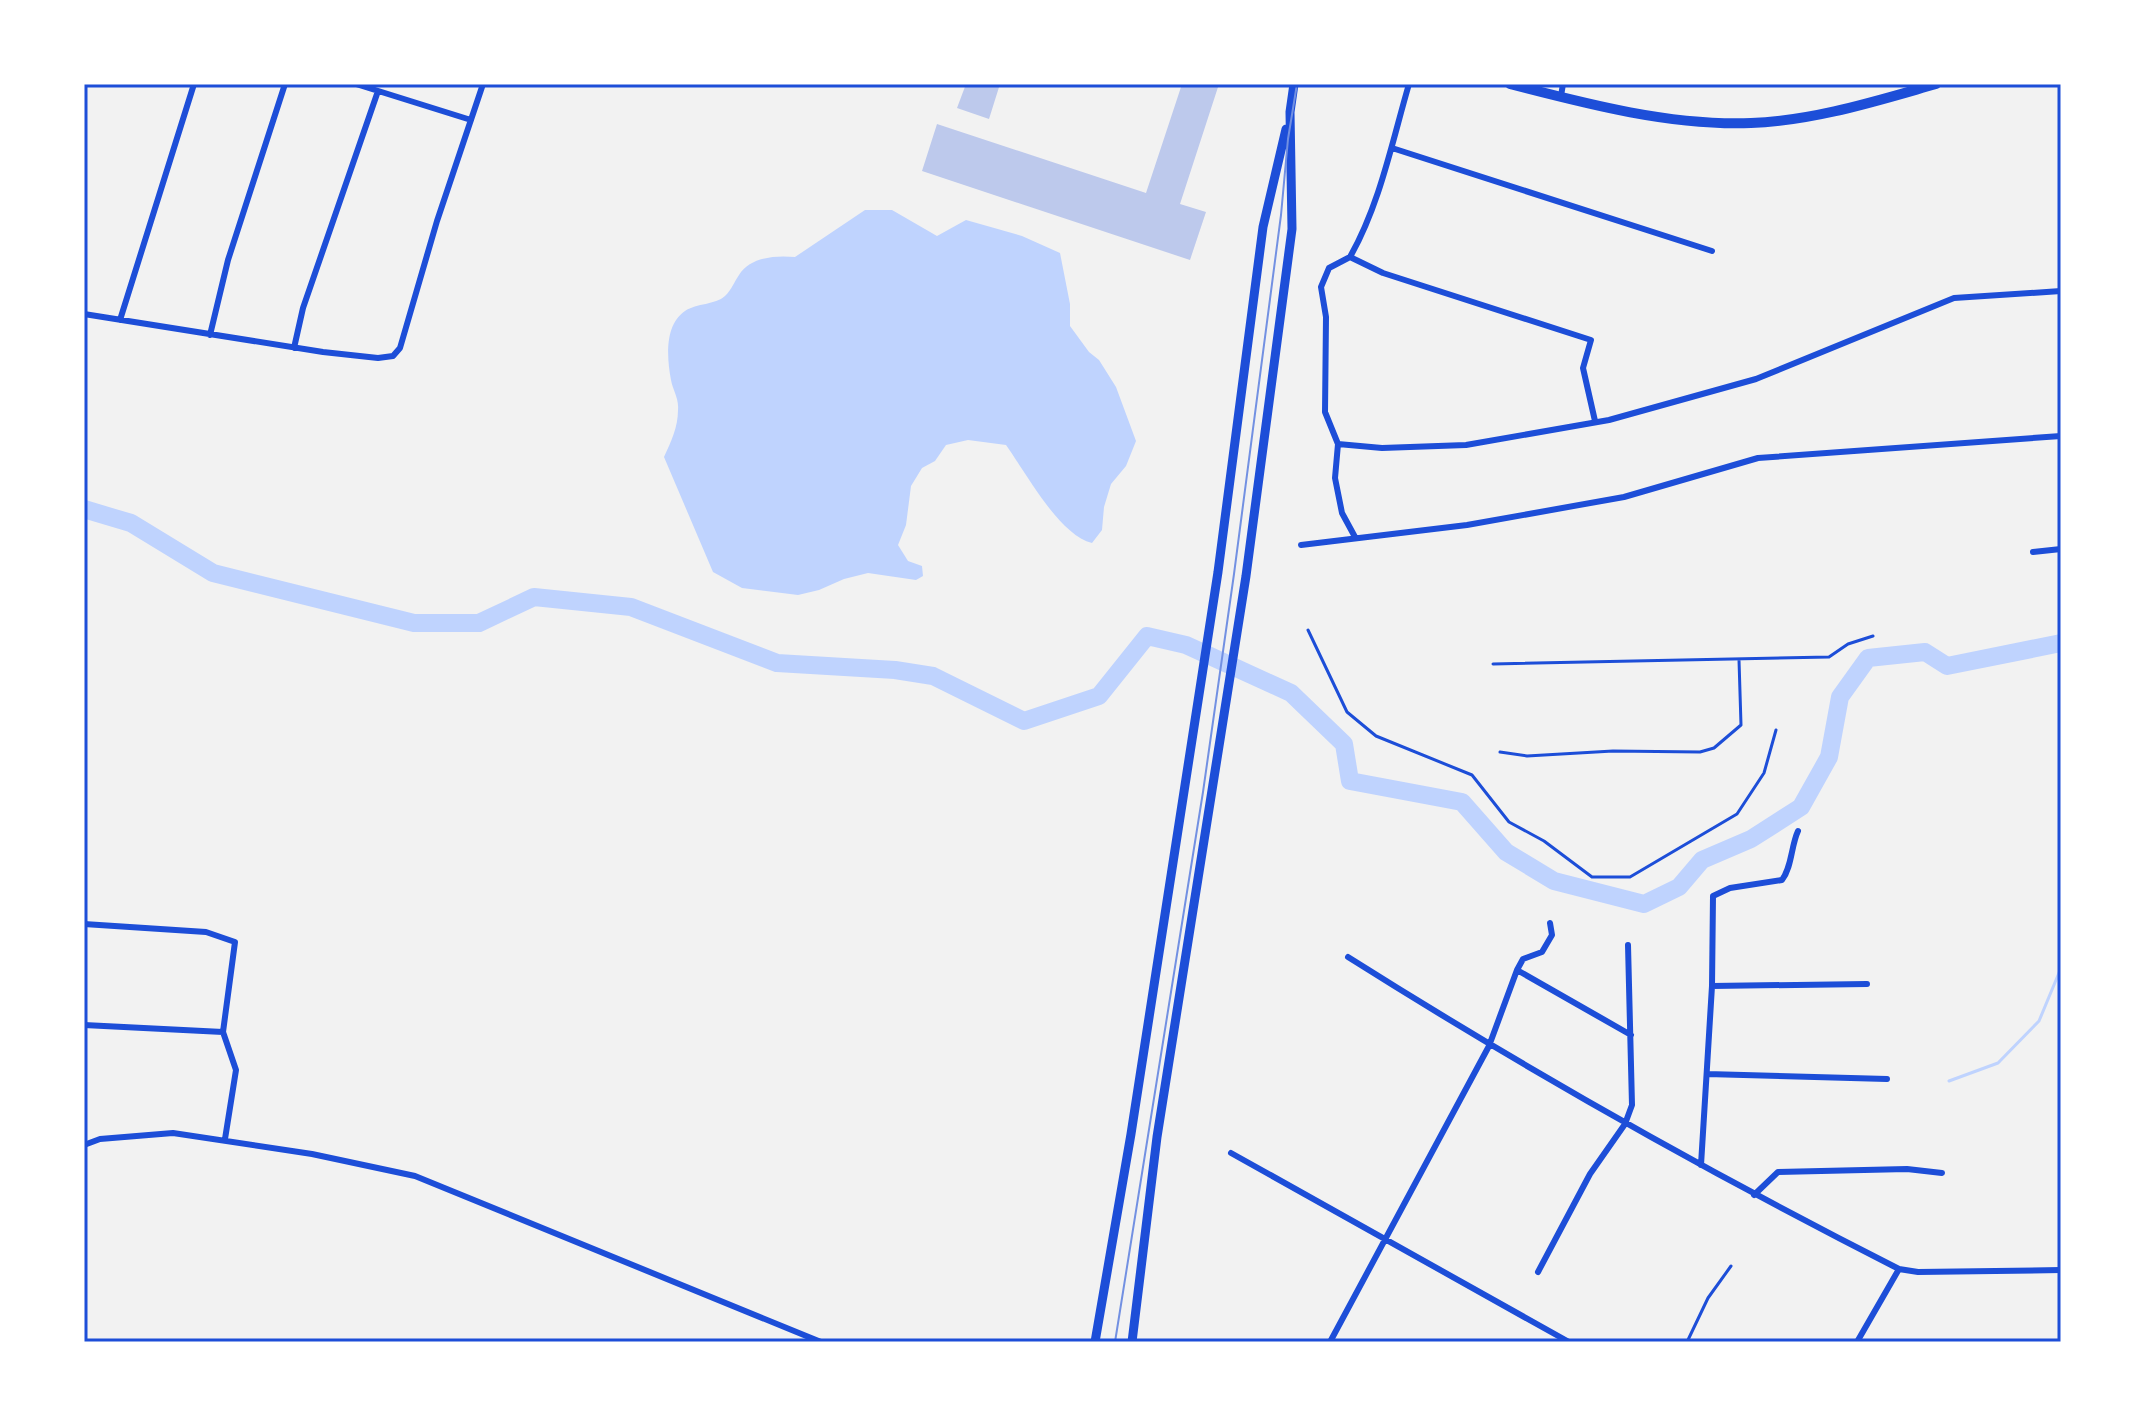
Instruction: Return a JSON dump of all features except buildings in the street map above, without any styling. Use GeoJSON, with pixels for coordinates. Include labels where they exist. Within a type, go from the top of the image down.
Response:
{"type":"FeatureCollection","features":[{"type":"Feature","properties":{"kind":"main road"},"geometry":{"type":"LineString","coordinates":[[1095,1342],[1131,1134],[1218,572],[1263,227],[1294,84]]}},
{"type":"Feature","properties":{"kind":"main road"},"geometry":{"type":"LineString","coordinates":[[1510,84],[1617,109],[1751,123],[1841,110],[1936,84]]}},
{"type":"Feature","properties":{"kind":"main road"},"geometry":{"type":"LineString","coordinates":[[1132,1342],[1157,1137],[1246,576],[1292,229],[1290,112]]}},
{"type":"Feature","properties":{"kind":"street"},"geometry":{"type":"LineString","coordinates":[[120,320],[194,84]]}},
{"type":"Feature","properties":{"kind":"street"},"geometry":{"type":"LineString","coordinates":[[210,335],[228,260],[285,84]]}},
{"type":"Feature","properties":{"kind":"street"},"geometry":{"type":"LineString","coordinates":[[356,84],[471,120]]}},
{"type":"Feature","properties":{"kind":"street"},"geometry":{"type":"LineString","coordinates":[[84,314],[294,348],[378,358],[393,356],[400,348],[437,221],[483,84]]}},
{"type":"Feature","properties":{"kind":"street"},"geometry":{"type":"LineString","coordinates":[[1355,537],[1342,513],[1335,478],[1338,444],[1325,412],[1326,317],[1321,287],[1329,268],[1350,257],[1361,237],[1392,148],[1409,84]]}},
{"type":"Feature","properties":{"kind":"street"},"geometry":{"type":"LineString","coordinates":[[1561,96],[1563,84]]}},
{"type":"Feature","properties":{"kind":"street"},"geometry":{"type":"LineString","coordinates":[[294,348],[303,308],[378,91]]}},
{"type":"Feature","properties":{"kind":"street"},"geometry":{"type":"LineString","coordinates":[[1392,148],[1712,251]]}},
{"type":"Feature","properties":{"kind":"street"},"geometry":{"type":"LineString","coordinates":[[1350,257],[1383,273],[1591,340],[1583,368],[1595,421]]}},
{"type":"Feature","properties":{"kind":"street"},"geometry":{"type":"LineString","coordinates":[[1338,444],[1382,448],[1466,445],[1609,420],[1756,379],[1954,298],[2061,291]]}},
{"type":"Feature","properties":{"kind":"street"},"geometry":{"type":"LineString","coordinates":[[1301,545],[1467,525],[1624,497],[1758,458],[2061,436]]}},
{"type":"Feature","properties":{"kind":"street"},"geometry":{"type":"LineString","coordinates":[[2033,552],[2061,549]]}},
{"type":"Feature","properties":{"kind":"street"},"geometry":{"type":"LineString","coordinates":[[1701,1165],[1712,986],[1713,896],[1730,888],[1782,880],[1798,831]]}},
{"type":"Feature","properties":{"kind":"street"},"geometry":{"type":"LineString","coordinates":[[1330,1342],[1489,1046],[1517,970],[1523,959],[1542,952],[1552,935],[1550,923]]}},
{"type":"Feature","properties":{"kind":"street"},"geometry":{"type":"LineString","coordinates":[[84,924],[206,932],[235,942],[223,1032],[236,1070],[225,1139]]}},
{"type":"Feature","properties":{"kind":"street"},"geometry":{"type":"LineString","coordinates":[[1538,1272],[1590,1174],[1625,1124],[1632,1105],[1628,945]]}},
{"type":"Feature","properties":{"kind":"street"},"geometry":{"type":"LineString","coordinates":[[1348,957],[1489,1046],[1625,1124],[1754,1195],[1899,1269],[1918,1272],[2061,1270]]}},
{"type":"Feature","properties":{"kind":"street"},"geometry":{"type":"LineString","coordinates":[[1517,970],[1631,1035]]}},
{"type":"Feature","properties":{"kind":"street"},"geometry":{"type":"LineString","coordinates":[[1712,986],[1867,984]]}},
{"type":"Feature","properties":{"kind":"street"},"geometry":{"type":"LineString","coordinates":[[84,1025],[223,1032]]}},
{"type":"Feature","properties":{"kind":"street"},"geometry":{"type":"LineString","coordinates":[[1707,1074],[1887,1079]]}},
{"type":"Feature","properties":{"kind":"street"},"geometry":{"type":"LineString","coordinates":[[84,1145],[100,1139],[173,1133],[312,1154],[415,1176],[821,1342]]}},
{"type":"Feature","properties":{"kind":"street"},"geometry":{"type":"LineString","coordinates":[[1231,1153],[1569,1342]]}},
{"type":"Feature","properties":{"kind":"street"},"geometry":{"type":"LineString","coordinates":[[1754,1195],[1778,1172],[1907,1169],[1942,1173]]}},
{"type":"Feature","properties":{"kind":"street"},"geometry":{"type":"LineString","coordinates":[[1857,1342],[1899,1269]]}},
{"type":"Feature","properties":{"kind":"lane"},"geometry":{"type":"LineString","coordinates":[[1308,630],[1347,712],[1376,736],[1472,775],[1509,822],[1544,841],[1592,877],[1630,877],[1737,814],[1764,773],[1776,730]]}},
{"type":"Feature","properties":{"kind":"lane"},"geometry":{"type":"LineString","coordinates":[[1493,664],[1829,657],[1848,644],[1873,636]]}},
{"type":"Feature","properties":{"kind":"lane"},"geometry":{"type":"LineString","coordinates":[[1500,752],[1527,756],[1613,751],[1700,752],[1714,748],[1741,725],[1739,660]]}},
{"type":"Feature","properties":{"kind":"lane"},"geometry":{"type":"LineString","coordinates":[[1687,1342],[1708,1298],[1731,1266]]}},
{"type":"Feature","properties":{"kind":"water"},"geometry":{"type":"Polygon","coordinates":[[[865,210],[892,210],[937,236],[966,220],[1022,236],[1060,253],[1070,304],[1070,326],[1089,352],[1099,360],[1116,387],[1136,441],[1126,466],[1111,484],[1104,507],[1102,530],[1092,543],[1080,538],[1056,516],[1006,445],[968,440],[946,445],[935,461],[922,468],[911,486],[906,525],[898,545],[908,561],[922,566],[923,576],[916,580],[868,573],[798,595],[742,588],[713,572],[664,457],[678,416],[669,362],[673,325],[685,311],[725,296],[750,264],[772,257],[795,257],[865,210]]]}},
{"type":"Feature","properties":{"kind":"waterway"},"geometry":{"type":"LineString","coordinates":[[84,509],[131,523],[213,573],[414,623],[479,623],[534,597],[631,607],[777,663],[895,670],[933,676],[1024,721],[1099,696],[1147,636],[1186,645],[1291,693],[1344,744],[1350,781],[1462,802],[1506,852],[1554,881],[1644,904],[1679,887],[1702,860],[1751,839],[1801,807],[1829,757],[1840,697],[1868,658],[1925,652],[1947,666],[2061,643]]}},
{"type":"Feature","properties":{"kind":"waterway"},"geometry":{"type":"LineString","coordinates":[[1949,1081],[1998,1063],[2039,1021],[2061,968]]}},
{"type":"Feature","properties":{"kind":"tram line"},"geometry":{"type":"LineString","coordinates":[[1115,1342],[1203,792],[1297,84]]}}]}
